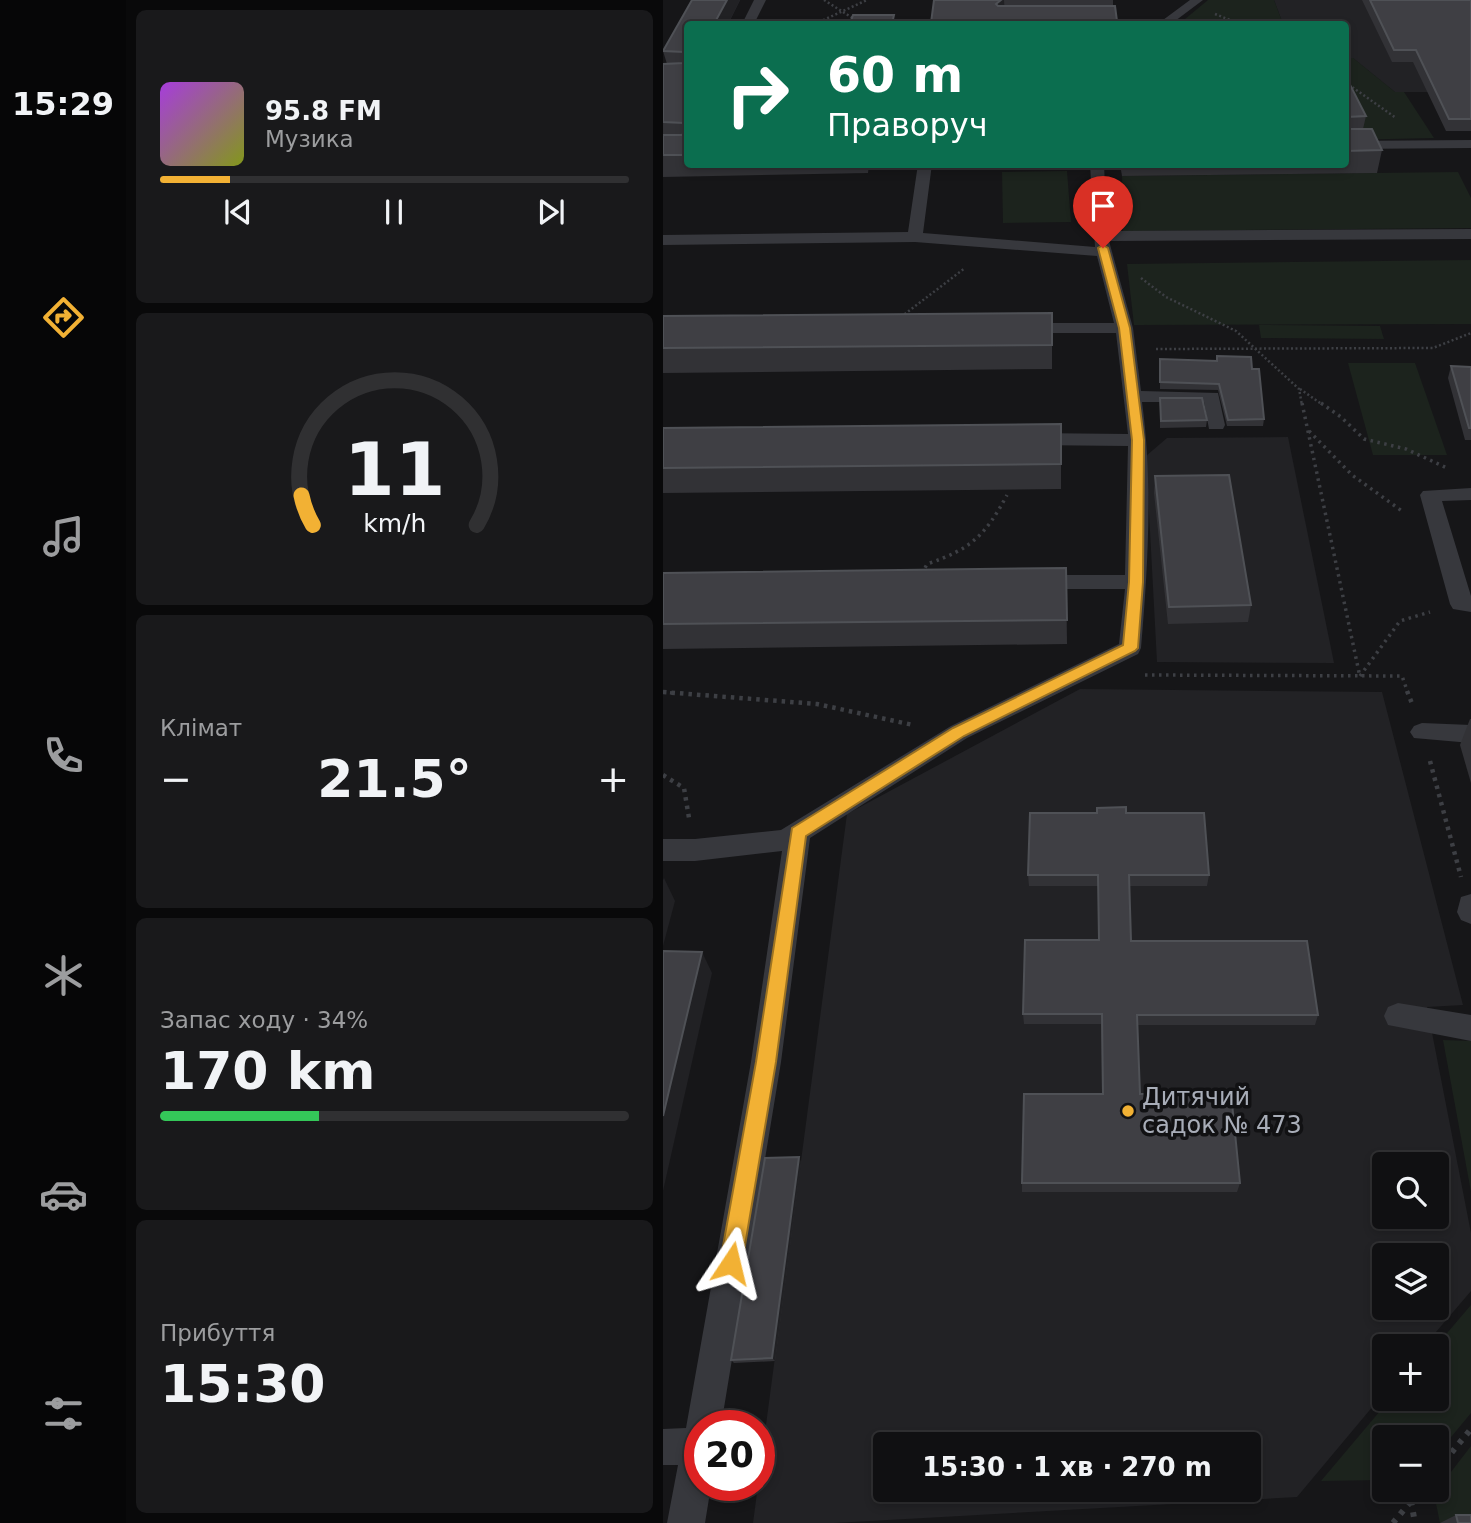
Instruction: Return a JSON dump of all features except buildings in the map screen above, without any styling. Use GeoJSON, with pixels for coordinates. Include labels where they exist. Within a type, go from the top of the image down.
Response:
{"type":"FeatureCollection","features":[{"type":"Feature","properties":{"kind":"lane"},"geometry":{"type":"LineString","coordinates":[[750,21],[760,0]]}},
{"type":"Feature","properties":{"kind":"lane"},"geometry":{"type":"LineString","coordinates":[[1169,21],[1197,0]]}},
{"type":"Feature","properties":{"kind":"lane"},"geometry":{"type":"LineString","coordinates":[[1349,145],[1471,144]]}},
{"type":"Feature","properties":{"kind":"lane"},"geometry":{"type":"LineString","coordinates":[[915,237],[924,168]]}},
{"type":"Feature","properties":{"kind":"lane"},"geometry":{"type":"LineString","coordinates":[[663,850],[695,850],[786,840],[959,732],[1130,648],[1136,582],[1138,440],[1126,339],[1102,245],[1097,168]]}},
{"type":"Feature","properties":{"kind":"lane"},"geometry":{"type":"LineString","coordinates":[[663,240],[915,237],[1102,245],[1471,234]]}},
{"type":"Feature","properties":{"kind":"lane"},"geometry":{"type":"LineString","coordinates":[[1000,328],[1126,339]]}},
{"type":"Feature","properties":{"kind":"lane"},"geometry":{"type":"LineString","coordinates":[[1133,396],[1212,397],[1216,425]]}},
{"type":"Feature","properties":{"kind":"lane"},"geometry":{"type":"LineString","coordinates":[[1016,439],[1138,440]]}},
{"type":"Feature","properties":{"kind":"lane"},"geometry":{"type":"LineString","coordinates":[[1466,604],[1430,495],[1471,494]]}},
{"type":"Feature","properties":{"kind":"lane"},"geometry":{"type":"LineString","coordinates":[[1013,582],[1136,582]]}},
{"type":"Feature","properties":{"kind":"lane"},"geometry":{"type":"LineString","coordinates":[[1422,732],[1471,734]]}},
{"type":"Feature","properties":{"kind":"lane"},"geometry":{"type":"LineString","coordinates":[[706,1410],[766,1062],[798,832]]}},
{"type":"Feature","properties":{"kind":"lane"},"geometry":{"type":"LineString","coordinates":[[1398,1016],[1471,1028]]}},
{"type":"Feature","properties":{"kind":"lane"},"geometry":{"type":"LineString","coordinates":[[663,1447],[684,1446]]}},
{"type":"Feature","properties":{"kind":"lane"},"geometry":{"type":"LineString","coordinates":[[686,1523],[690,1501]]}},
{"type":"Feature","properties":{"kind":"path"},"geometry":{"type":"LineString","coordinates":[[824,0],[857,21]]}},
{"type":"Feature","properties":{"kind":"path"},"geometry":{"type":"LineString","coordinates":[[822,21],[844,13],[867,0]]}},
{"type":"Feature","properties":{"kind":"path"},"geometry":{"type":"LineString","coordinates":[[1349,85],[1425,138],[1439,143]]}},
{"type":"Feature","properties":{"kind":"path"},"geometry":{"type":"LineString","coordinates":[[1102,245],[1166,297],[1236,331],[1299,389],[1341,417],[1364,439],[1406,449],[1455,471]]}},
{"type":"Feature","properties":{"kind":"path"},"geometry":{"type":"LineString","coordinates":[[896,321],[965,268]]}},
{"type":"Feature","properties":{"kind":"path"},"geometry":{"type":"LineString","coordinates":[[1126,339],[1254,347],[1433,348],[1471,333]]}},
{"type":"Feature","properties":{"kind":"path"},"geometry":{"type":"LineString","coordinates":[[1299,389],[1360,677]]}},
{"type":"Feature","properties":{"kind":"path"},"geometry":{"type":"LineString","coordinates":[[1308,430],[1336,463],[1371,491],[1441,532]]}},
{"type":"Feature","properties":{"kind":"path"},"geometry":{"type":"LineString","coordinates":[[918,582],[927,564],[958,554],[987,534],[1007,495]]}},
{"type":"Feature","properties":{"kind":"path"},"geometry":{"type":"LineString","coordinates":[[1360,677],[1400,621],[1466,604]]}},
{"type":"Feature","properties":{"kind":"path"},"geometry":{"type":"LineString","coordinates":[[1144,675],[1403,676],[1422,732],[1470,907]]}},
{"type":"Feature","properties":{"kind":"path"},"geometry":{"type":"LineString","coordinates":[[663,692],[816,704],[893,722],[959,732]]}},
{"type":"Feature","properties":{"kind":"path"},"geometry":{"type":"LineString","coordinates":[[663,775],[684,788],[695,850]]}},
{"type":"Feature","properties":{"kind":"path"},"geometry":{"type":"LineString","coordinates":[[1449,1456],[1471,1429]]}},
{"type":"Feature","properties":{"kind":"path"},"geometry":{"type":"LineString","coordinates":[[1393,1523],[1411,1502]]}},
{"type":"Feature","properties":{"kind":"path"},"geometry":{"type":"LineString","coordinates":[[1411,1502],[1415,1523]]}},
{"type":"Feature","properties":{"kind":"shaded area"},"geometry":{"type":"Polygon","coordinates":[[[1208,0],[1274,0],[1282,21],[1183,21],[1208,0]]]}},
{"type":"Feature","properties":{"kind":"shaded area"},"geometry":{"type":"Polygon","coordinates":[[[1274,0],[1471,0],[1471,92],[1395,92],[1353,58],[1349,58],[1349,21],[1282,21],[1274,0]]]}},
{"type":"Feature","properties":{"kind":"shaded area"},"geometry":{"type":"Polygon","coordinates":[[[1349,58],[1353,58],[1395,92],[1404,92],[1434,138],[1349,140],[1349,58]]]}},
{"type":"Feature","properties":{"kind":"shaded area"},"geometry":{"type":"Polygon","coordinates":[[[1067,171],[1071,222],[1003,223],[1002,172],[1067,171]]]}},
{"type":"Feature","properties":{"kind":"shaded area"},"geometry":{"type":"Polygon","coordinates":[[[1458,172],[1471,198],[1471,228],[1123,231],[1122,176],[1458,172]]]}},
{"type":"Feature","properties":{"kind":"shaded area"},"geometry":{"type":"Polygon","coordinates":[[[1471,260],[1471,324],[1134,325],[1127,264],[1471,260]]]}},
{"type":"Feature","properties":{"kind":"shaded area"},"geometry":{"type":"Polygon","coordinates":[[[1259,325],[1380,326],[1384,339],[1261,338],[1259,325]]]}},
{"type":"Feature","properties":{"kind":"shaded area"},"geometry":{"type":"Polygon","coordinates":[[[1348,363],[1415,363],[1447,455],[1373,455],[1348,363]]]}},
{"type":"Feature","properties":{"kind":"shaded area"},"geometry":{"type":"Polygon","coordinates":[[[1288,437],[1334,663],[1157,662],[1146,456],[1167,438],[1288,437]]]}},
{"type":"Feature","properties":{"kind":"shaded area","name":"Дитячий садок № 473"},"geometry":{"type":"Polygon","coordinates":[[[1080,689],[1382,692],[1463,1005],[1427,1007],[1471,1233],[1471,1291],[1449,1317],[1449,1243],[1372,1243],[1372,1320],[1446,1320],[1434,1334],[1372,1334],[1372,1407],[1297,1497],[1261,1499],[1261,1432],[873,1432],[873,1502],[1208,1502],[834,1523],[753,1523],[756,1501],[775,1501],[775,1410],[768,1410],[847,814],[1080,689]]]}},
{"type":"Feature","properties":{"kind":"shaded area"},"geometry":{"type":"Polygon","coordinates":[[[1443,1040],[1471,1041],[1471,1192],[1443,1040]]]}},
{"type":"Feature","properties":{"kind":"shaded area"},"geometry":{"type":"Polygon","coordinates":[[[1471,1305],[1471,1413],[1449,1440],[1449,1425],[1372,1425],[1372,1480],[1321,1481],[1380,1411],[1449,1411],[1449,1334],[1446,1334],[1471,1305]]]}},
{"type":"Feature","properties":{"kind":"shaded area"},"geometry":{"type":"Polygon","coordinates":[[[1471,1446],[1471,1521],[1440,1523],[1436,1502],[1449,1502],[1449,1475],[1471,1446]]]}},
{"type":"Feature","properties":{"kind":"place","name":"Дитячий садок № 473"},"geometry":{"type":"Point","coordinates":[1128,1111]}},
{"type":"Feature","properties":{"kind":"route"},"geometry":{"type":"LineString","coordinates":[[731,1263],[766,1062],[798,832],[959,732],[1130,648],[1136,582],[1138,440],[1124,328],[1103,248]]}}]}
